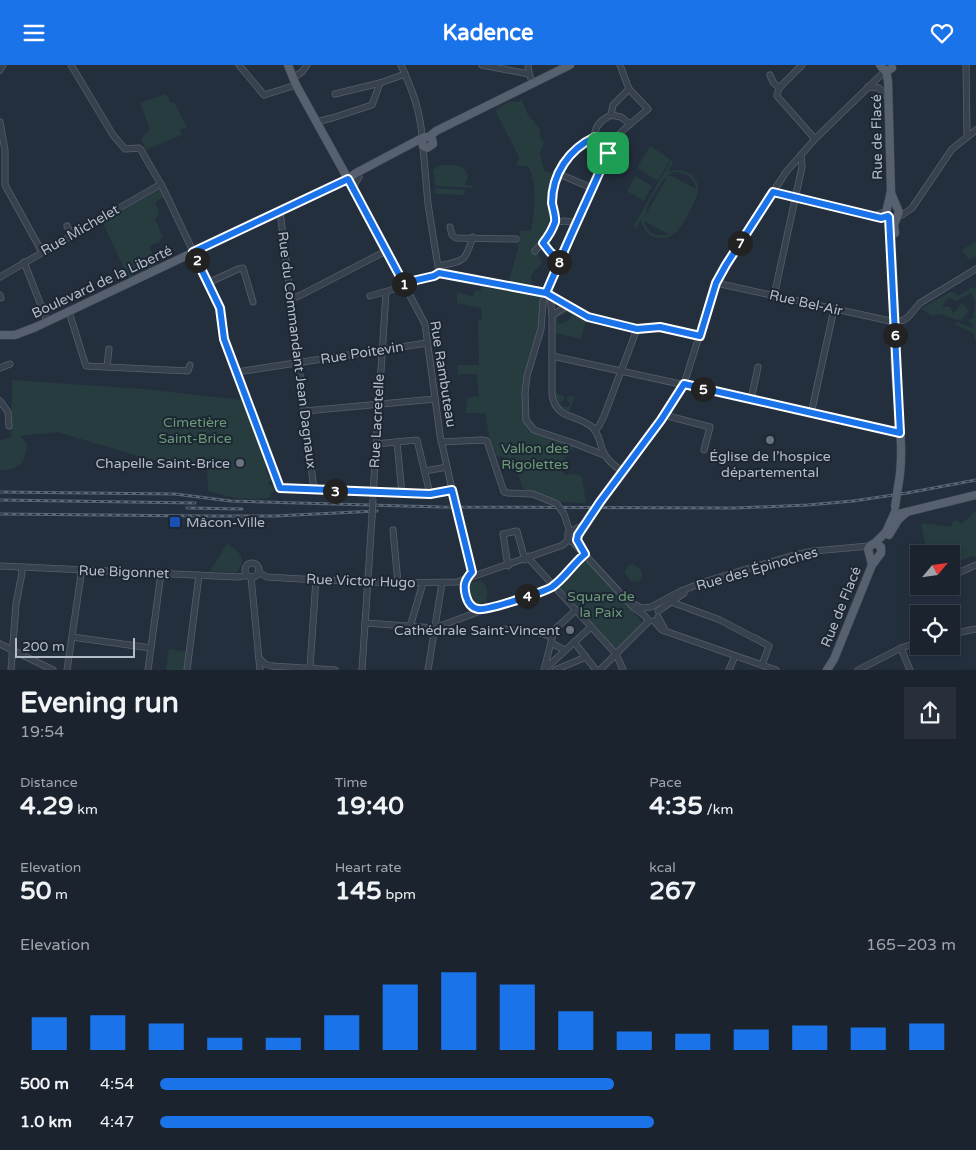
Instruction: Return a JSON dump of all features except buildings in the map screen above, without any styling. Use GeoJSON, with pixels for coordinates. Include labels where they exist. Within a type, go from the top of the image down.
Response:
{"type":"FeatureCollection","features":[{"type":"Feature","properties":{"kind":"main road","name":"Rue Rambuteau"},"geometry":{"type":"LineString","coordinates":[[288,65],[294,82],[348,179]]}},
{"type":"Feature","properties":{"kind":"main road","name":"Boulevard de la Liberté"},"geometry":{"type":"LineString","coordinates":[[0,335],[21,333],[69,312],[425,144],[443,128],[567,66]]}},
{"type":"Feature","properties":{"kind":"main road","name":"Rue de Flacé"},"geometry":{"type":"LineString","coordinates":[[886,68],[894,225],[896,315],[894,344],[901,467],[895,511],[889,535]]}},
{"type":"Feature","properties":{"kind":"main road"},"geometry":{"type":"LineString","coordinates":[[342,169],[357,175]]}},
{"type":"Feature","properties":{"kind":"main road"},"geometry":{"type":"LineString","coordinates":[[895,511],[906,512],[976,495]]}},
{"type":"Feature","properties":{"kind":"main road","name":"Rue de Flacé"},"geometry":{"type":"LineString","coordinates":[[827,670],[834,659],[872,565],[873,550],[886,532],[895,511]]}},
{"type":"Feature","properties":{"kind":"main road","name":"Rue de Flacé"},"geometry":{"type":"LineString","coordinates":[[873,550],[889,535],[898,520],[906,512]]}},
{"type":"Feature","properties":{"kind":"main road","name":"Rue de Flacé"},"geometry":{"type":"LineString","coordinates":[[834,659],[834,670]]}},
{"type":"Feature","properties":{"kind":"street"},"geometry":{"type":"LineString","coordinates":[[0,70],[3,65]]}},
{"type":"Feature","properties":{"kind":"street"},"geometry":{"type":"LineString","coordinates":[[70,65],[113,135],[125,149],[139,148],[141,150],[161,184],[220,308],[224,339],[280,488],[373,496],[430,494],[452,490]]}},
{"type":"Feature","properties":{"kind":"street"},"geometry":{"type":"LineString","coordinates":[[238,65],[264,95],[294,82],[307,65]]}},
{"type":"Feature","properties":{"kind":"street"},"geometry":{"type":"LineString","coordinates":[[401,65],[414,92],[425,144],[428,204],[439,270]]}},
{"type":"Feature","properties":{"kind":"street"},"geometry":{"type":"LineString","coordinates":[[482,65],[529,74]]}},
{"type":"Feature","properties":{"kind":"street"},"geometry":{"type":"LineString","coordinates":[[528,65],[533,83]]}},
{"type":"Feature","properties":{"kind":"street"},"geometry":{"type":"LineString","coordinates":[[620,65],[629,89],[648,109],[616,136],[576,223],[548,295],[543,301],[541,329],[527,376],[525,393],[526,420],[534,430],[576,443],[604,455],[622,471]]}},
{"type":"Feature","properties":{"kind":"street"},"geometry":{"type":"LineString","coordinates":[[802,65],[779,88],[777,93],[780,101],[815,139]]}},
{"type":"Feature","properties":{"kind":"street"},"geometry":{"type":"LineString","coordinates":[[966,65],[967,136]]}},
{"type":"Feature","properties":{"kind":"street"},"geometry":{"type":"LineString","coordinates":[[573,537],[587,521],[664,415],[684,384],[716,283],[786,172],[815,139],[886,68]]}},
{"type":"Feature","properties":{"kind":"street"},"geometry":{"type":"LineString","coordinates":[[335,94],[380,83],[405,74]]}},
{"type":"Feature","properties":{"kind":"street"},"geometry":{"type":"LineString","coordinates":[[770,75],[773,82],[779,88]]}},
{"type":"Feature","properties":{"kind":"street"},"geometry":{"type":"LineString","coordinates":[[316,122],[332,119],[372,105],[380,83]]}},
{"type":"Feature","properties":{"kind":"street"},"geometry":{"type":"LineString","coordinates":[[868,87],[879,88],[888,98]]}},
{"type":"Feature","properties":{"kind":"street"},"geometry":{"type":"LineString","coordinates":[[611,115],[614,105],[629,89]]}},
{"type":"Feature","properties":{"kind":"street"},"geometry":{"type":"LineString","coordinates":[[608,153],[600,147],[595,137],[598,125],[604,118],[611,115],[620,117],[630,124]]}},
{"type":"Feature","properties":{"kind":"street"},"geometry":{"type":"LineString","coordinates":[[0,122],[5,150],[2,185],[42,252]]}},
{"type":"Feature","properties":{"kind":"street"},"geometry":{"type":"LineString","coordinates":[[773,192],[876,216],[892,213],[902,215],[912,208],[952,149],[976,130]]}},
{"type":"Feature","properties":{"kind":"street"},"geometry":{"type":"LineString","coordinates":[[535,251],[543,243],[555,222],[552,203],[553,192],[563,164],[580,146],[595,137]]}},
{"type":"Feature","properties":{"kind":"street"},"geometry":{"type":"LineString","coordinates":[[774,296],[796,198],[802,167],[802,155]]}},
{"type":"Feature","properties":{"kind":"street"},"geometry":{"type":"LineString","coordinates":[[559,173],[592,188]]}},
{"type":"Feature","properties":{"kind":"street"},"geometry":{"type":"LineString","coordinates":[[354,191],[357,175]]}},
{"type":"Feature","properties":{"kind":"street","name":"Rue Rambuteau"},"geometry":{"type":"LineString","coordinates":[[348,179],[425,324],[441,443],[472,572],[465,579]]}},
{"type":"Feature","properties":{"kind":"street","name":"Rue Michelet"},"geometry":{"type":"LineString","coordinates":[[0,277],[161,184]]}},
{"type":"Feature","properties":{"kind":"street","name":"Rue du Commandant Jean Dagnaux"},"geometry":{"type":"LineString","coordinates":[[280,211],[306,411],[314,490]]}},
{"type":"Feature","properties":{"kind":"street"},"geometry":{"type":"LineString","coordinates":[[555,222],[576,223]]}},
{"type":"Feature","properties":{"kind":"street"},"geometry":{"type":"LineString","coordinates":[[67,226],[72,236]]}},
{"type":"Feature","properties":{"kind":"street"},"geometry":{"type":"LineString","coordinates":[[450,227],[452,235],[456,238],[516,239]]}},
{"type":"Feature","properties":{"kind":"street"},"geometry":{"type":"LineString","coordinates":[[370,296],[402,287],[408,282],[434,276],[439,270],[458,263],[463,260],[469,250],[473,237]]}},
{"type":"Feature","properties":{"kind":"street"},"geometry":{"type":"LineString","coordinates":[[543,243],[560,261]]}},
{"type":"Feature","properties":{"kind":"street"},"geometry":{"type":"LineString","coordinates":[[291,299],[386,251]]}},
{"type":"Feature","properties":{"kind":"street"},"geometry":{"type":"LineString","coordinates":[[24,263],[47,321]]}},
{"type":"Feature","properties":{"kind":"street"},"geometry":{"type":"LineString","coordinates":[[208,283],[243,268],[253,302]]}},
{"type":"Feature","properties":{"kind":"street"},"geometry":{"type":"LineString","coordinates":[[439,270],[537,291],[588,317],[637,329],[660,327],[700,336]]}},
{"type":"Feature","properties":{"kind":"street"},"geometry":{"type":"LineString","coordinates":[[895,322],[904,320],[916,310],[920,303],[976,271]]}},
{"type":"Feature","properties":{"kind":"street","name":"Rue Bel-Air"},"geometry":{"type":"LineString","coordinates":[[716,283],[895,322]]}},
{"type":"Feature","properties":{"kind":"street","name":"Rue Lacretelle"},"geometry":{"type":"LineString","coordinates":[[362,670],[386,292]]}},
{"type":"Feature","properties":{"kind":"street"},"geometry":{"type":"LineString","coordinates":[[548,295],[552,315],[552,394],[554,403],[563,413],[591,425],[599,437],[604,455]]}},
{"type":"Feature","properties":{"kind":"street"},"geometry":{"type":"LineString","coordinates":[[552,315],[567,306]]}},
{"type":"Feature","properties":{"kind":"street"},"geometry":{"type":"LineString","coordinates":[[811,413],[834,309]]}},
{"type":"Feature","properties":{"kind":"street"},"geometry":{"type":"LineString","coordinates":[[69,312],[86,366],[188,371],[190,365]]}},
{"type":"Feature","properties":{"kind":"street"},"geometry":{"type":"LineString","coordinates":[[595,430],[600,426],[637,329]]}},
{"type":"Feature","properties":{"kind":"street","name":"Rue Poitevin"},"geometry":{"type":"LineString","coordinates":[[236,372],[427,343]]}},
{"type":"Feature","properties":{"kind":"street"},"geometry":{"type":"LineString","coordinates":[[107,366],[109,349]]}},
{"type":"Feature","properties":{"kind":"street"},"geometry":{"type":"LineString","coordinates":[[552,356],[900,433]]}},
{"type":"Feature","properties":{"kind":"street"},"geometry":{"type":"LineString","coordinates":[[0,368],[10,364]]}},
{"type":"Feature","properties":{"kind":"street"},"geometry":{"type":"LineString","coordinates":[[752,399],[758,367]]}},
{"type":"Feature","properties":{"kind":"street"},"geometry":{"type":"LineString","coordinates":[[306,411],[435,399]]}},
{"type":"Feature","properties":{"kind":"street"},"geometry":{"type":"LineString","coordinates":[[0,401],[8,412],[9,426]]}},
{"type":"Feature","properties":{"kind":"street"},"geometry":{"type":"LineString","coordinates":[[664,415],[710,427],[704,450]]}},
{"type":"Feature","properties":{"kind":"street"},"geometry":{"type":"LineString","coordinates":[[376,444],[416,440],[430,494]]}},
{"type":"Feature","properties":{"kind":"street"},"geometry":{"type":"LineString","coordinates":[[441,443],[487,441],[504,492],[533,494],[558,504],[573,537],[584,554],[638,611],[655,618]]}},
{"type":"Feature","properties":{"kind":"street"},"geometry":{"type":"LineString","coordinates":[[397,442],[402,494]]}},
{"type":"Feature","properties":{"kind":"street"},"geometry":{"type":"LineString","coordinates":[[424,471],[447,467]]}},
{"type":"Feature","properties":{"kind":"street"},"geometry":{"type":"LineString","coordinates":[[393,530],[398,583]]}},
{"type":"Feature","properties":{"kind":"street"},"geometry":{"type":"LineString","coordinates":[[507,565],[503,534],[516,531],[526,558],[576,609],[616,655],[623,670]]}},
{"type":"Feature","properties":{"kind":"street","name":"Rue Victor Hugo"},"geometry":{"type":"LineString","coordinates":[[258,572],[267,577],[398,583],[457,582],[562,545],[573,537]]}},
{"type":"Feature","properties":{"kind":"street","name":"Rue des Épinoches"},"geometry":{"type":"LineString","coordinates":[[650,608],[707,581],[794,555],[855,546],[873,550]]}},
{"type":"Feature","properties":{"kind":"street"},"geometry":{"type":"LineString","coordinates":[[365,623],[435,628],[553,585],[584,554]]}},
{"type":"Feature","properties":{"kind":"street"},"geometry":{"type":"LineString","coordinates":[[249,575],[256,575],[258,572],[258,567],[252,563],[246,567],[249,575],[260,670]]}},
{"type":"Feature","properties":{"kind":"street"},"geometry":{"type":"LineString","coordinates":[[960,572],[976,565]]}},
{"type":"Feature","properties":{"kind":"street","name":"Rue Bigonnet"},"geometry":{"type":"LineString","coordinates":[[0,566],[22,570],[41,568],[238,577],[249,575]]}},
{"type":"Feature","properties":{"kind":"street"},"geometry":{"type":"LineString","coordinates":[[11,670],[16,603],[22,570]]}},
{"type":"Feature","properties":{"kind":"street"},"geometry":{"type":"LineString","coordinates":[[67,670],[81,575],[80,570]]}},
{"type":"Feature","properties":{"kind":"street"},"geometry":{"type":"LineString","coordinates":[[148,670],[162,573]]}},
{"type":"Feature","properties":{"kind":"street"},"geometry":{"type":"LineString","coordinates":[[187,670],[199,575]]}},
{"type":"Feature","properties":{"kind":"street"},"geometry":{"type":"LineString","coordinates":[[310,668],[316,579]]}},
{"type":"Feature","properties":{"kind":"street"},"geometry":{"type":"LineString","coordinates":[[465,579],[464,588],[467,601],[472,607],[483,610],[491,605]]}},
{"type":"Feature","properties":{"kind":"street"},"geometry":{"type":"LineString","coordinates":[[410,627],[423,583]]}},
{"type":"Feature","properties":{"kind":"street"},"geometry":{"type":"LineString","coordinates":[[428,670],[442,583]]}},
{"type":"Feature","properties":{"kind":"street"},"geometry":{"type":"LineString","coordinates":[[671,599],[692,610],[720,620],[769,646],[762,665]]}},
{"type":"Feature","properties":{"kind":"street","name":"Rue des Épinoches"},"geometry":{"type":"LineString","coordinates":[[600,670],[655,618],[671,599]]}},
{"type":"Feature","properties":{"kind":"street"},"geometry":{"type":"LineString","coordinates":[[629,602],[637,607],[650,608]]}},
{"type":"Feature","properties":{"kind":"street"},"geometry":{"type":"LineString","coordinates":[[644,615],[650,608]]}},
{"type":"Feature","properties":{"kind":"street"},"geometry":{"type":"LineString","coordinates":[[650,608],[662,630],[776,670]]}},
{"type":"Feature","properties":{"kind":"street"},"geometry":{"type":"LineString","coordinates":[[544,670],[554,630],[576,609]]}},
{"type":"Feature","properties":{"kind":"street"},"geometry":{"type":"LineString","coordinates":[[544,670],[591,627]]}},
{"type":"Feature","properties":{"kind":"street"},"geometry":{"type":"LineString","coordinates":[[504,629],[540,633],[565,650]]}},
{"type":"Feature","properties":{"kind":"street"},"geometry":{"type":"LineString","coordinates":[[960,633],[976,629]]}},
{"type":"Feature","properties":{"kind":"street"},"geometry":{"type":"LineString","coordinates":[[72,637],[151,648]]}},
{"type":"Feature","properties":{"kind":"street"},"geometry":{"type":"LineString","coordinates":[[574,642],[596,670]]}},
{"type":"Feature","properties":{"kind":"street"},"geometry":{"type":"LineString","coordinates":[[0,644],[53,670]]}},
{"type":"Feature","properties":{"kind":"street"},"geometry":{"type":"LineString","coordinates":[[858,670],[900,648],[910,645]]}},
{"type":"Feature","properties":{"kind":"street"},"geometry":{"type":"LineString","coordinates":[[900,648],[910,670]]}},
{"type":"Feature","properties":{"kind":"street"},"geometry":{"type":"LineString","coordinates":[[729,670],[735,656]]}},
{"type":"Feature","properties":{"kind":"street"},"geometry":{"type":"LineString","coordinates":[[556,670],[586,657]]}},
{"type":"Feature","properties":{"kind":"street"},"geometry":{"type":"LineString","coordinates":[[259,658],[272,666],[335,670]]}},
{"type":"Feature","properties":{"kind":"green space"},"geometry":{"type":"Polygon","coordinates":[[[166,94],[171,103],[174,102],[187,127],[180,130],[182,135],[146,150],[141,139],[150,129],[140,103],[166,94]]]}},
{"type":"Feature","properties":{"kind":"green space","name":"Vallon des Rigolettes"},"geometry":{"type":"Polygon","coordinates":[[[522,100],[528,115],[540,129],[540,137],[544,142],[540,153],[544,170],[552,173],[549,192],[550,218],[545,234],[538,243],[538,254],[542,263],[531,275],[530,292],[541,297],[541,299],[538,328],[522,391],[524,412],[531,431],[575,446],[557,468],[566,475],[576,474],[582,477],[586,503],[561,502],[535,491],[523,489],[517,471],[511,471],[508,461],[505,461],[503,456],[497,457],[489,436],[485,413],[466,413],[467,398],[479,396],[477,374],[458,374],[457,365],[479,365],[478,320],[482,320],[481,308],[457,303],[457,292],[473,297],[475,291],[480,291],[482,287],[509,289],[520,231],[531,230],[534,214],[532,175],[529,167],[516,165],[519,159],[518,155],[496,112],[497,109],[510,101],[518,102],[522,100]]]}},
{"type":"Feature","properties":{"kind":"green space"},"geometry":{"type":"Polygon","coordinates":[[[650,146],[670,159],[658,181],[637,168],[650,146]]]}},
{"type":"Feature","properties":{"kind":"green space"},"geometry":{"type":"Polygon","coordinates":[[[671,160],[673,162],[668,172],[679,170],[693,176],[698,185],[697,195],[692,208],[673,235],[664,238],[651,236],[642,225],[641,219],[636,228],[633,227],[671,160]],[[673,172],[668,176],[670,175],[696,189],[691,178],[681,173],[673,172]],[[668,176],[656,191],[645,216],[668,176]],[[644,221],[647,229],[653,233],[657,235],[668,234],[644,221]]]}},
{"type":"Feature","properties":{"kind":"green space"},"geometry":{"type":"Polygon","coordinates":[[[441,165],[457,166],[464,169],[468,176],[465,185],[473,186],[472,188],[435,186],[433,170],[441,165]]]}},
{"type":"Feature","properties":{"kind":"green space"},"geometry":{"type":"Polygon","coordinates":[[[635,176],[652,186],[644,201],[627,191],[635,176]]]}},
{"type":"Feature","properties":{"kind":"green space"},"geometry":{"type":"Polygon","coordinates":[[[435,188],[465,190],[464,195],[435,194],[435,188]]]}},
{"type":"Feature","properties":{"kind":"green space"},"geometry":{"type":"Polygon","coordinates":[[[160,189],[164,197],[155,202],[159,215],[155,218],[163,238],[159,238],[160,242],[149,246],[158,266],[129,279],[103,223],[160,189]]]}},
{"type":"Feature","properties":{"kind":"green space"},"geometry":{"type":"Polygon","coordinates":[[[976,241],[976,256],[969,260],[962,250],[976,241]]]}},
{"type":"Feature","properties":{"kind":"green space"},"geometry":{"type":"Polygon","coordinates":[[[971,288],[976,288],[976,342],[973,333],[955,324],[956,322],[973,328],[973,325],[968,320],[973,318],[974,312],[974,302],[971,293],[956,301],[948,298],[942,307],[950,307],[953,313],[962,303],[969,311],[962,319],[957,320],[941,314],[932,316],[921,309],[950,292],[954,292],[958,296],[971,288]]]}},
{"type":"Feature","properties":{"kind":"green space"},"geometry":{"type":"Polygon","coordinates":[[[566,309],[586,320],[581,339],[555,333],[556,315],[560,312],[563,315],[558,317],[557,323],[562,323],[566,322],[572,315],[567,312],[564,315],[561,311],[566,309]]]}},
{"type":"Feature","properties":{"kind":"green space","name":"Cimetière Saint-Brice"},"geometry":{"type":"Polygon","coordinates":[[[12,380],[143,389],[242,400],[268,462],[266,469],[268,477],[270,476],[272,480],[269,481],[268,485],[274,486],[274,492],[270,492],[271,497],[255,499],[239,498],[208,491],[207,466],[192,466],[149,459],[57,432],[20,436],[27,444],[23,461],[13,469],[0,470],[0,440],[11,437],[12,380]]]}},
{"type":"Feature","properties":{"kind":"green space"},"geometry":{"type":"Polygon","coordinates":[[[554,388],[557,393],[565,397],[560,404],[564,407],[568,407],[570,404],[567,399],[568,396],[575,397],[568,414],[557,403],[554,388]]]}},
{"type":"Feature","properties":{"kind":"green space"},"geometry":{"type":"Polygon","coordinates":[[[976,510],[976,557],[973,556],[960,561],[960,545],[926,545],[921,526],[923,523],[952,527],[953,521],[957,520],[962,524],[976,510]]]}},
{"type":"Feature","properties":{"kind":"green space"},"geometry":{"type":"Polygon","coordinates":[[[227,544],[236,550],[241,557],[242,561],[239,569],[235,573],[210,571],[227,544]]]}},
{"type":"Feature","properties":{"kind":"green space","name":"Square de la Paix"},"geometry":{"type":"Polygon","coordinates":[[[583,561],[588,562],[641,621],[641,626],[619,648],[614,647],[561,588],[561,583],[583,561]]]}},
{"type":"Feature","properties":{"kind":"green space"},"geometry":{"type":"Polygon","coordinates":[[[633,564],[642,573],[642,578],[638,582],[630,581],[625,572],[627,566],[633,564]]]}},
{"type":"Feature","properties":{"kind":"green space"},"geometry":{"type":"Polygon","coordinates":[[[480,580],[487,589],[487,595],[486,601],[478,605],[469,599],[467,590],[469,583],[480,580]]]}},
{"type":"Feature","properties":{"kind":"green space"},"geometry":{"type":"Polygon","coordinates":[[[169,649],[188,652],[185,670],[166,670],[169,649]]]}},
{"type":"Feature","properties":{"kind":"railway"},"geometry":{"type":"LineString","coordinates":[[0,492],[175,494],[231,501],[441,507],[735,508],[853,501],[976,480]]}},
{"type":"Feature","properties":{"kind":"railway"},"geometry":{"type":"LineString","coordinates":[[0,500],[195,503]]}},
{"type":"Feature","properties":{"kind":"railway"},"geometry":{"type":"LineString","coordinates":[[187,508],[242,509]]}},
{"type":"Feature","properties":{"kind":"railway"},"geometry":{"type":"LineString","coordinates":[[0,514],[275,516],[377,511]]}},
{"type":"Feature","properties":{"kind":"place","name":"Église de l’hospice départemental"},"geometry":{"type":"Point","coordinates":[770,440]}},
{"type":"Feature","properties":{"kind":"place","name":"Chapelle Saint-Brice"},"geometry":{"type":"Point","coordinates":[240,463]}},
{"type":"Feature","properties":{"kind":"place","name":"Mâcon-Ville"},"geometry":{"type":"Point","coordinates":[175,522]}},
{"type":"Feature","properties":{"kind":"place","name":"Cathédrale Saint-Vincent"},"geometry":{"type":"Point","coordinates":[570,630]}},
{"type":"Feature","properties":{"kind":"route"},"geometry":{"type":"LineString","coordinates":[[608,153],[546,293],[439,273],[404,284],[348,179],[193,252],[220,308],[224,339],[280,488],[430,494],[452,490],[472,572],[465,579],[464,588],[467,601],[472,607],[478,609],[483,610],[499,606],[552,587],[585,554],[577,540],[578,535],[622,471],[650,437],[684,384],[900,433],[894,344],[896,331],[892,246],[888,216],[881,218],[773,192],[716,283],[700,336],[660,327],[637,329],[588,317],[546,293],[560,261],[543,243],[555,222],[552,203],[553,192],[560,169],[571,154],[595,137],[600,147],[608,153]]}}]}
